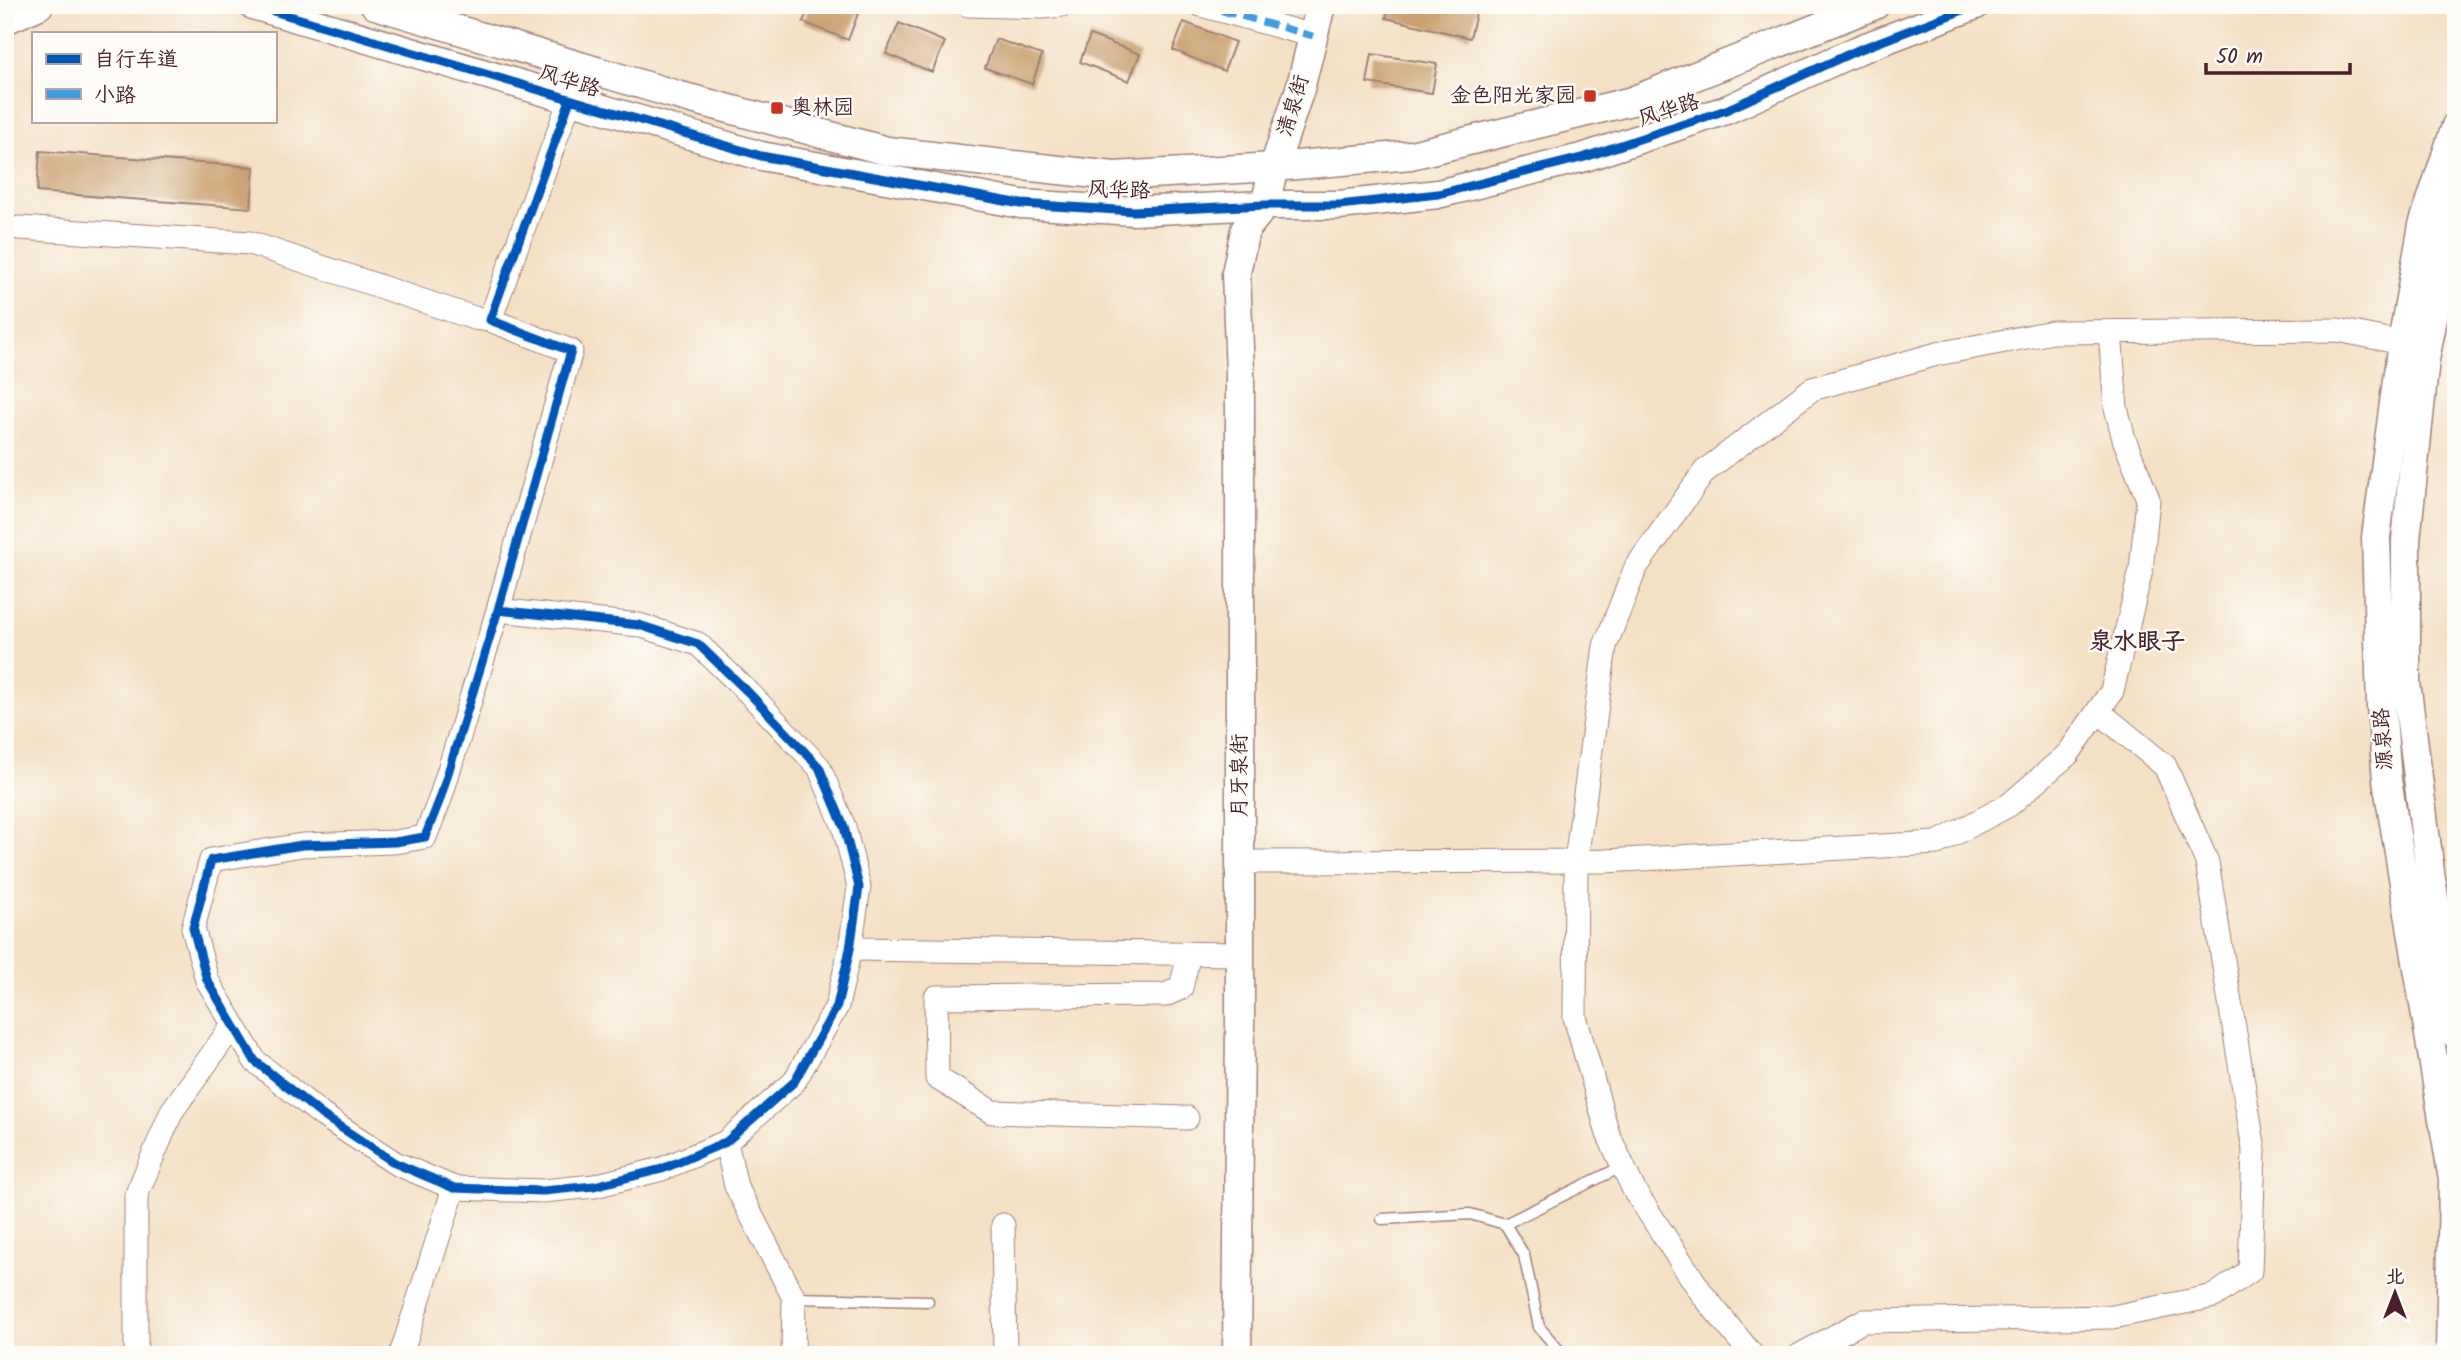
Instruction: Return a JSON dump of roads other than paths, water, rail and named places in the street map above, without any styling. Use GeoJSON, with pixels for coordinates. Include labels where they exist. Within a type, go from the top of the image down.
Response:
{"type":"FeatureCollection","features":[{"type":"Feature","properties":{"kind":"street"},"geometry":{"type":"LineString","coordinates":[[5,20],[39,5]]}},
{"type":"Feature","properties":{"kind":"street","name":"风华路"},"geometry":{"type":"LineString","coordinates":[[253,5],[761,156],[1020,204],[1134,211],[1265,205],[1339,205],[1438,194],[1585,157],[1726,110],[1858,51],[1976,5]]}},
{"type":"Feature","properties":{"kind":"street"},"geometry":{"type":"LineString","coordinates":[[375,5],[677,95],[887,152],[1114,176],[1274,167],[1411,155],[1632,100],[1875,5]]}},
{"type":"Feature","properties":{"kind":"street"},"geometry":{"type":"LineString","coordinates":[[968,5],[1062,5]]}},
{"type":"Feature","properties":{"kind":"street"},"geometry":{"type":"LineString","coordinates":[[1201,5],[1313,36]]}},
{"type":"Feature","properties":{"kind":"street","name":"清泉街"},"geometry":{"type":"LineString","coordinates":[[1265,205],[1274,167],[1300,89],[1321,5]]}},
{"type":"Feature","properties":{"kind":"street"},"geometry":{"type":"LineString","coordinates":[[490,320],[570,100]]}},
{"type":"Feature","properties":{"kind":"street","name":"源泉路"},"geometry":{"type":"LineString","coordinates":[[2450,1355],[2453,1180],[2386,780],[2376,537],[2402,343],[2423,225],[2456,126]]}},
{"type":"Feature","properties":{"kind":"street"},"geometry":{"type":"LineString","coordinates":[[1020,204],[1032,186],[1023,166]]}},
{"type":"Feature","properties":{"kind":"street","name":"月牙泉街"},"geometry":{"type":"LineString","coordinates":[[1237,1355],[1240,373],[1237,274],[1245,230],[1265,205]]}},
{"type":"Feature","properties":{"kind":"street","name":"源泉路"},"geometry":{"type":"LineString","coordinates":[[2456,209],[2425,360],[2416,443],[2406,540],[2406,682],[2430,872],[2456,1035]]}},
{"type":"Feature","properties":{"kind":"street"},"geometry":{"type":"LineString","coordinates":[[19,228],[250,243],[474,318],[490,320],[571,351],[498,610],[440,799],[425,837],[396,842],[302,845],[212,860],[193,928],[207,980],[255,1062],[322,1115],[395,1163],[454,1188],[543,1191],[594,1186],[662,1169],[726,1142],[794,1082],[836,1006],[850,949],[859,887],[844,827],[819,768],[749,693],[698,644],[639,625],[498,610]]}},
{"type":"Feature","properties":{"kind":"street"},"geometry":{"type":"LineString","coordinates":[[1752,1355],[1703,1295],[1634,1191],[1608,1134],[1575,1017],[1577,861],[1605,646],[1636,567],[1706,471],[1812,389],[1937,354],[2053,332],[2338,330],[2402,343]]}},
{"type":"Feature","properties":{"kind":"street"},"geometry":{"type":"LineString","coordinates":[[1240,862],[1577,861],[1937,843],[2010,805],[2068,754],[2112,691],[2141,570],[2148,499],[2124,439],[2116,408],[2110,332]]}},
{"type":"Feature","properties":{"kind":"street"},"geometry":{"type":"LineString","coordinates":[[1800,1355],[1863,1321],[2113,1317],[2214,1296],[2250,1271],[2254,1150],[2207,862],[2165,766],[2098,711]]}},
{"type":"Feature","properties":{"kind":"street"},"geometry":{"type":"LineString","coordinates":[[850,949],[1240,954]]}},
{"type":"Feature","properties":{"kind":"street"},"geometry":{"type":"LineString","coordinates":[[1186,1118],[992,1112],[937,1078],[936,997],[1165,995],[1181,988],[1189,954]]}},
{"type":"Feature","properties":{"kind":"street"},"geometry":{"type":"LineString","coordinates":[[136,1355],[136,1196],[172,1111],[233,1025]]}},
{"type":"Feature","properties":{"kind":"street"},"geometry":{"type":"LineString","coordinates":[[726,1142],[736,1186],[794,1298],[793,1355]]}},
{"type":"Feature","properties":{"kind":"street"},"geometry":{"type":"LineString","coordinates":[[401,1355],[454,1188]]}},
{"type":"Feature","properties":{"kind":"street"},"geometry":{"type":"LineString","coordinates":[[1003,1225],[1005,1355]]}},
{"type":"Feature","properties":{"kind":"lane"},"geometry":{"type":"LineString","coordinates":[[1382,1219],[1470,1214],[1505,1224],[1623,1166]]}},
{"type":"Feature","properties":{"kind":"lane"},"geometry":{"type":"LineString","coordinates":[[1505,1224],[1524,1255],[1539,1327],[1563,1355]]}},
{"type":"Feature","properties":{"kind":"lane"},"geometry":{"type":"LineString","coordinates":[[794,1298],[928,1301]]}},
{"type":"Feature","properties":{"kind":"place","name":"金色阳光家园"},"geometry":{"type":"Point","coordinates":[1590,96]}},
{"type":"Feature","properties":{"kind":"place","name":"奥林园"},"geometry":{"type":"Point","coordinates":[777,108]}},
{"type":"Feature","properties":{"kind":"district","name":"泉水眼子"},"geometry":{"type":"Point","coordinates":[2137,642]}}]}
